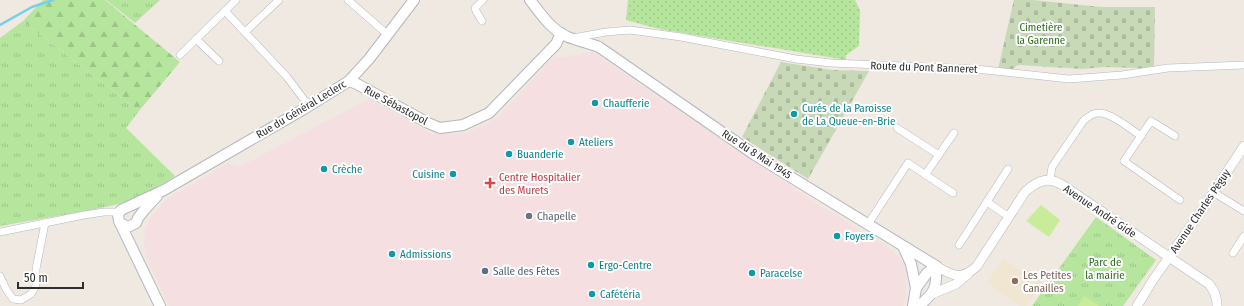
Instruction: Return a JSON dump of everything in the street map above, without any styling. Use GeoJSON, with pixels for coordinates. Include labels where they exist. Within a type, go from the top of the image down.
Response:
{"type":"FeatureCollection","features":[{"type":"Feature","properties":{"kind":"main road","name":"Rue du Général Leclerc"},"geometry":{"type":"LineString","coordinates":[[123,209],[164,190],[349,81],[369,59],[414,0]]}},
{"type":"Feature","properties":{"kind":"main road"},"geometry":{"type":"LineString","coordinates":[[530,0],[550,25],[568,36]]}},
{"type":"Feature","properties":{"kind":"main road","name":"Rue Sébastopol"},"geometry":{"type":"LineString","coordinates":[[349,81],[440,128],[463,125],[489,113],[556,44],[565,40],[568,36]]}},
{"type":"Feature","properties":{"kind":"main road","name":"Rue du 8 Mai 1945"},"geometry":{"type":"LineString","coordinates":[[568,36],[599,47],[755,155],[936,266]]}},
{"type":"Feature","properties":{"kind":"main road","name":"Rue du Général Leclerc"},"geometry":{"type":"LineString","coordinates":[[136,221],[145,209],[164,190]]}},
{"type":"Feature","properties":{"kind":"main road"},"geometry":{"type":"LineString","coordinates":[[140,264],[133,235],[138,215],[135,209],[123,209],[118,218],[160,306]]}},
{"type":"Feature","properties":{"kind":"main road"},"geometry":{"type":"LineString","coordinates":[[120,223],[128,226],[136,221]]}},
{"type":"Feature","properties":{"kind":"main road"},"geometry":{"type":"LineString","coordinates":[[903,246],[911,264],[916,288],[913,306]]}},
{"type":"Feature","properties":{"kind":"main road"},"geometry":{"type":"LineString","coordinates":[[916,288],[927,273],[936,266]]}},
{"type":"Feature","properties":{"kind":"main road"},"geometry":{"type":"LineString","coordinates":[[919,306],[932,294],[936,280],[936,266]]}},
{"type":"Feature","properties":{"kind":"street"},"geometry":{"type":"LineString","coordinates":[[180,55],[236,0]]}},
{"type":"Feature","properties":{"kind":"street"},"geometry":{"type":"LineString","coordinates":[[245,32],[279,0]]}},
{"type":"Feature","properties":{"kind":"street"},"geometry":{"type":"LineString","coordinates":[[348,0],[387,34]]}},
{"type":"Feature","properties":{"kind":"street"},"geometry":{"type":"LineString","coordinates":[[482,21],[475,8],[483,0]]}},
{"type":"Feature","properties":{"kind":"street"},"geometry":{"type":"LineString","coordinates":[[225,11],[287,77],[310,105]]}},
{"type":"Feature","properties":{"kind":"street","name":"Route du Pont Banneret"},"geometry":{"type":"LineString","coordinates":[[568,36],[630,30],[681,36],[796,59],[831,63],[976,68],[1069,79],[1122,75],[1168,68],[1244,65]]}},
{"type":"Feature","properties":{"kind":"street"},"geometry":{"type":"LineString","coordinates":[[599,47],[597,40],[606,32]]}},
{"type":"Feature","properties":{"kind":"street"},"geometry":{"type":"LineString","coordinates":[[196,39],[219,61]]}},
{"type":"Feature","properties":{"kind":"street"},"geometry":{"type":"LineString","coordinates":[[1050,180],[1052,167],[1084,120],[1090,115],[1098,112],[1106,114],[1141,136]]}},
{"type":"Feature","properties":{"kind":"street"},"geometry":{"type":"LineString","coordinates":[[1175,136],[1151,121],[1124,161],[1180,200]]}},
{"type":"Feature","properties":{"kind":"street"},"geometry":{"type":"LineString","coordinates":[[897,128],[939,155]]}},
{"type":"Feature","properties":{"kind":"street"},"geometry":{"type":"LineString","coordinates":[[925,175],[954,133]]}},
{"type":"Feature","properties":{"kind":"street","name":"Avenue Charles Péguy"},"geometry":{"type":"LineString","coordinates":[[1137,306],[1244,146]]}},
{"type":"Feature","properties":{"kind":"street"},"geometry":{"type":"LineString","coordinates":[[868,224],[908,163],[953,193]]}},
{"type":"Feature","properties":{"kind":"street"},"geometry":{"type":"LineString","coordinates":[[959,245],[1008,169]]}},
{"type":"Feature","properties":{"kind":"street","name":"Avenue André Gide"},"geometry":{"type":"LineString","coordinates":[[932,294],[956,284],[972,271],[977,266],[1025,192],[1040,181],[1050,180],[1064,186],[1209,284],[1214,290],[1217,298],[1217,306]]}},
{"type":"Feature","properties":{"kind":"street"},"geometry":{"type":"LineString","coordinates":[[1213,192],[1244,211]]}},
{"type":"Feature","properties":{"kind":"street"},"geometry":{"type":"LineString","coordinates":[[987,202],[1009,217]]}},
{"type":"Feature","properties":{"kind":"street"},"geometry":{"type":"LineString","coordinates":[[0,232],[123,209]]}},
{"type":"Feature","properties":{"kind":"street"},"geometry":{"type":"LineString","coordinates":[[0,276],[13,299],[22,300],[31,294],[36,286],[36,269],[45,223]]}},
{"type":"Feature","properties":{"kind":"street"},"geometry":{"type":"LineString","coordinates":[[1233,253],[1244,236]]}},
{"type":"Feature","properties":{"kind":"street","name":"Rue du 8 Mai 1945"},"geometry":{"type":"LineString","coordinates":[[936,266],[953,276],[960,276],[972,271]]}},
{"type":"Feature","properties":{"kind":"shaded area","name":"Centre Hospitalier des Murets"},"geometry":{"type":"Polygon","coordinates":[[[592,52],[816,203],[886,246],[901,259],[906,270],[906,293],[903,306],[169,306],[147,258],[144,245],[145,231],[150,218],[168,198],[228,163],[239,167],[369,99],[432,134],[466,133],[496,119],[552,59],[592,52]]]}},
{"type":"Feature","properties":{"kind":"shaded area","name":"Les Petites Canailles"},"geometry":{"type":"Polygon","coordinates":[[[1003,259],[1026,273],[1029,269],[1044,279],[1026,306],[1020,306],[987,283],[1003,259]]]}},
{"type":"Feature","properties":{"kind":"green space"},"geometry":{"type":"Polygon","coordinates":[[[43,0],[105,0],[180,62],[139,111],[23,21],[43,0]]]}},
{"type":"Feature","properties":{"kind":"green space"},"geometry":{"type":"Polygon","coordinates":[[[106,0],[160,0],[135,23],[106,0]]]}},
{"type":"Feature","properties":{"kind":"green space"},"geometry":{"type":"Polygon","coordinates":[[[628,0],[855,0],[860,10],[859,46],[846,55],[846,60],[659,29],[626,20],[628,0]]]}},
{"type":"Feature","properties":{"kind":"green space","name":"Cimetière la Garenne"},"geometry":{"type":"Polygon","coordinates":[[[1014,0],[1033,0],[1101,7],[1155,7],[1154,66],[1142,68],[1103,67],[1083,69],[1018,65],[1011,70],[998,69],[1014,0]]]}},
{"type":"Feature","properties":{"kind":"green space"},"geometry":{"type":"Polygon","coordinates":[[[23,21],[139,111],[126,128],[175,176],[136,200],[92,210],[0,226],[0,38],[23,21]]]}},
{"type":"Feature","properties":{"kind":"green space"},"geometry":{"type":"Polygon","coordinates":[[[781,62],[832,70],[869,71],[808,179],[742,137],[781,62]]]}},
{"type":"Feature","properties":{"kind":"green space"},"geometry":{"type":"Polygon","coordinates":[[[1041,205],[1060,220],[1049,237],[1026,221],[1041,205]]]}},
{"type":"Feature","properties":{"kind":"green space","name":"Parc de la mairie"},"geometry":{"type":"Polygon","coordinates":[[[1096,217],[1156,260],[1123,306],[1032,306],[1096,217]]]}},
{"type":"Feature","properties":{"kind":"green space"},"geometry":{"type":"Polygon","coordinates":[[[1084,296],[1099,306],[1078,306],[1084,296]]]}},
{"type":"Feature","properties":{"kind":"waterway"},"geometry":{"type":"LineString","coordinates":[[0,25],[32,7],[53,0]]}},
{"type":"Feature","properties":{"kind":"place","name":"Chaufferie"},"geometry":{"type":"Point","coordinates":[595,103]}},
{"type":"Feature","properties":{"kind":"place","name":"Curés de la Paroisse de La Queue-en-Brie"},"geometry":{"type":"Point","coordinates":[794,114]}},
{"type":"Feature","properties":{"kind":"place","name":"Ateliers"},"geometry":{"type":"Point","coordinates":[571,142]}},
{"type":"Feature","properties":{"kind":"place","name":"Buanderie"},"geometry":{"type":"Point","coordinates":[509,154]}},
{"type":"Feature","properties":{"kind":"place","name":"Crèche"},"geometry":{"type":"Point","coordinates":[324,169]}},
{"type":"Feature","properties":{"kind":"place","name":"Cuisine"},"geometry":{"type":"Point","coordinates":[453,174]}},
{"type":"Feature","properties":{"kind":"place","name":"Centre Hospitalier des Murets"},"geometry":{"type":"Point","coordinates":[490,183]}},
{"type":"Feature","properties":{"kind":"place","name":"Chapelle"},"geometry":{"type":"Point","coordinates":[529,216]}},
{"type":"Feature","properties":{"kind":"place","name":"Foyers"},"geometry":{"type":"Point","coordinates":[837,236]}},
{"type":"Feature","properties":{"kind":"place","name":"Admissions"},"geometry":{"type":"Point","coordinates":[392,254]}},
{"type":"Feature","properties":{"kind":"place","name":"Ergo-Centre"},"geometry":{"type":"Point","coordinates":[591,265]}},
{"type":"Feature","properties":{"kind":"place","name":"Salle des Fêtes"},"geometry":{"type":"Point","coordinates":[485,271]}},
{"type":"Feature","properties":{"kind":"place","name":"Paracelse"},"geometry":{"type":"Point","coordinates":[752,273]}},
{"type":"Feature","properties":{"kind":"place","name":"Les Petites Canailles"},"geometry":{"type":"Point","coordinates":[1015,281]}},
{"type":"Feature","properties":{"kind":"place","name":"Cafétéria"},"geometry":{"type":"Point","coordinates":[592,294]}}]}
